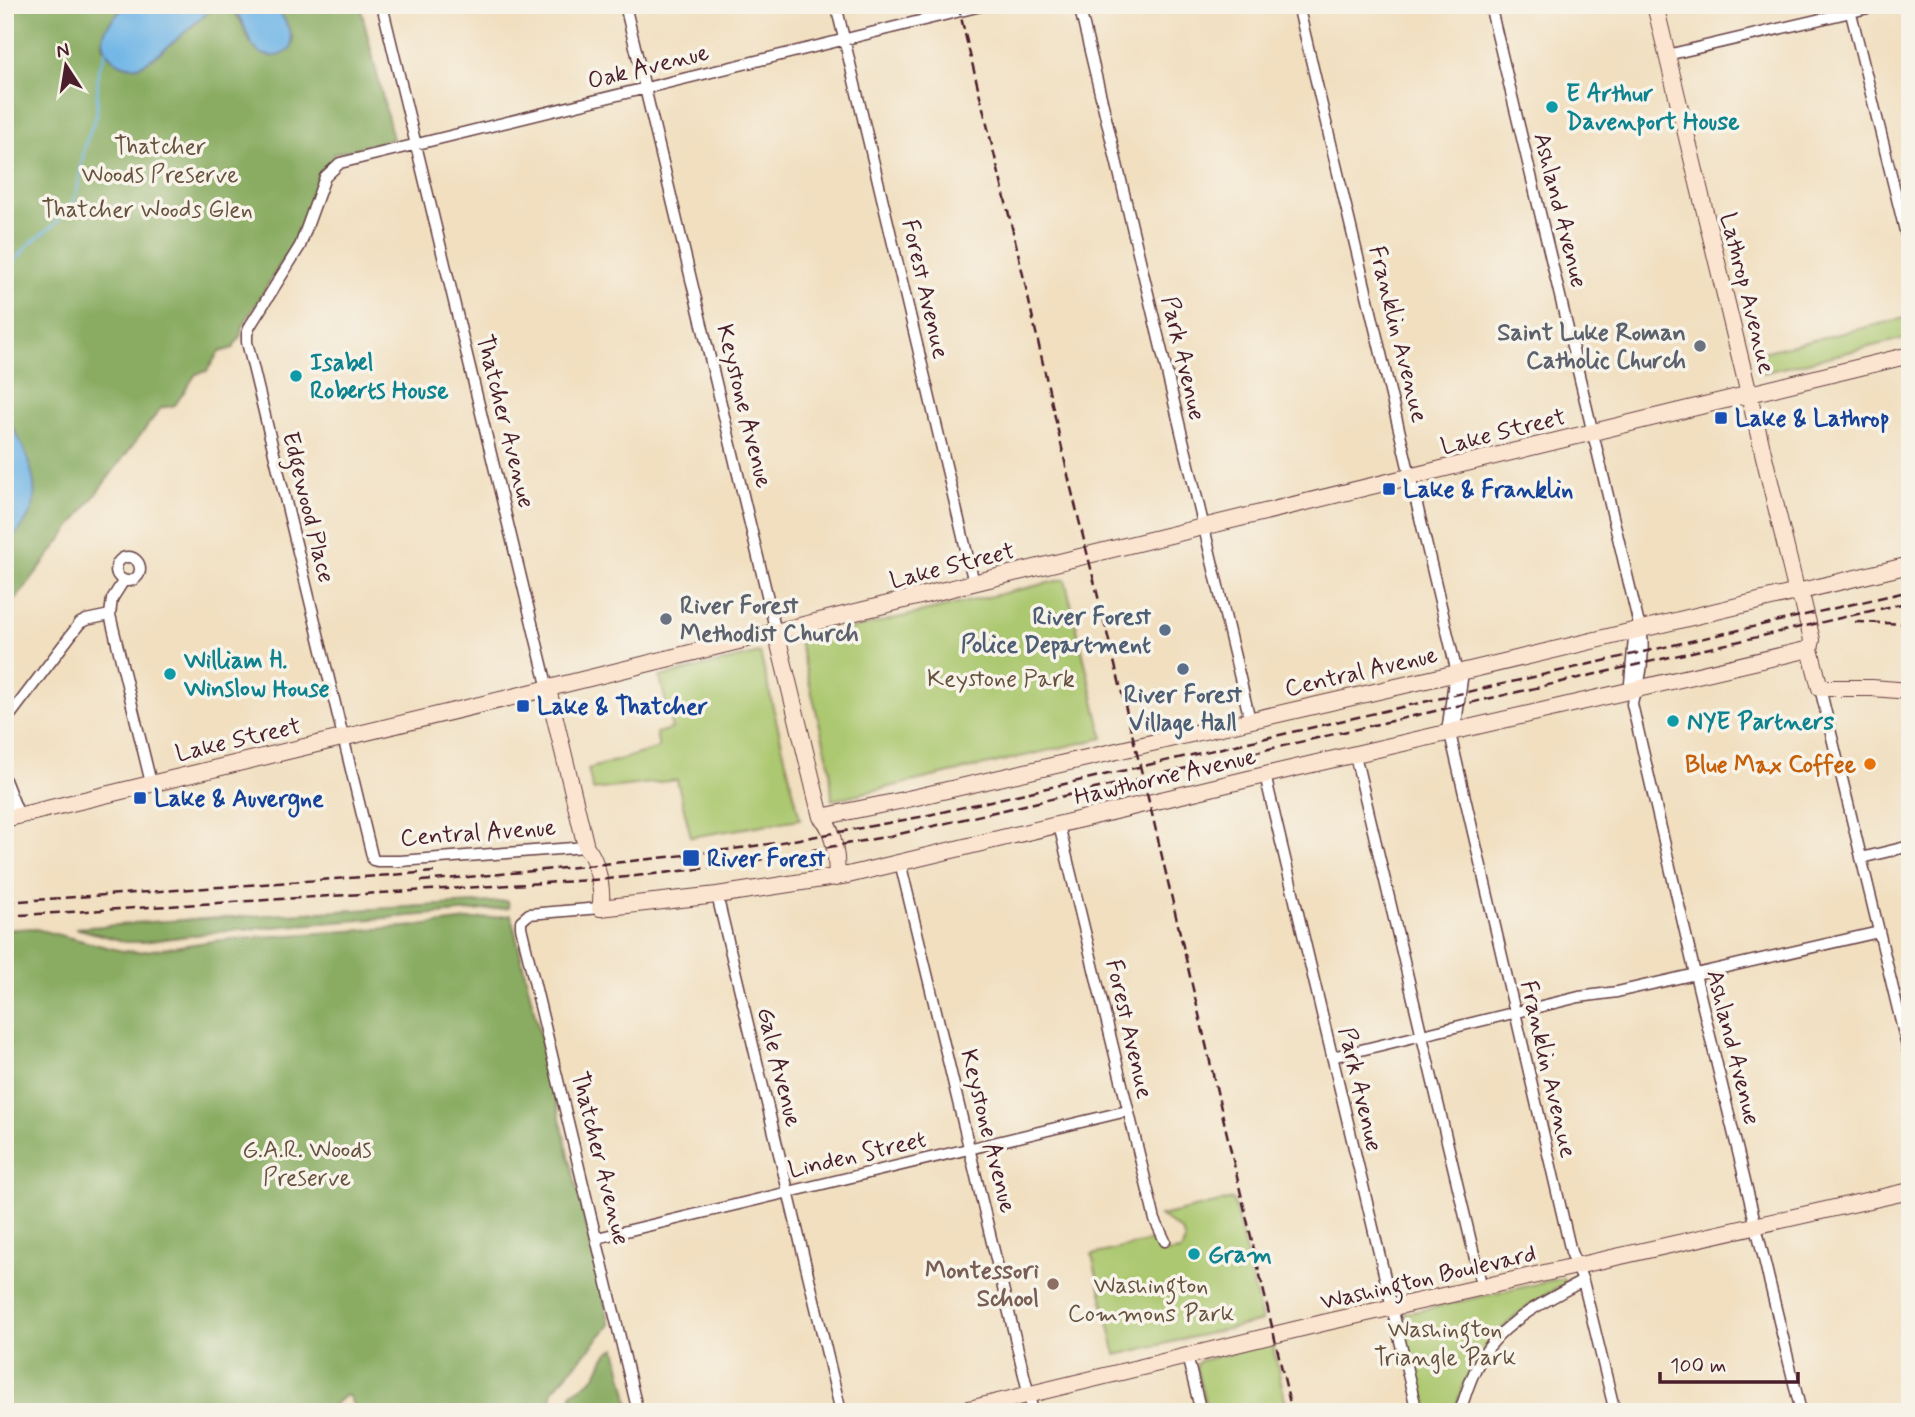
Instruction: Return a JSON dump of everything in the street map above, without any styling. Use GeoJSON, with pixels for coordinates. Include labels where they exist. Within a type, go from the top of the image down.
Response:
{"type":"FeatureCollection","features":[{"type":"Feature","properties":{"kind":"street","name":"Thatcher Avenue"},"geometry":{"type":"LineString","coordinates":[[382,5],[586,847],[582,855],[593,899],[600,908]]}},
{"type":"Feature","properties":{"kind":"street","name":"Keystone Avenue"},"geometry":{"type":"LineString","coordinates":[[625,5],[821,817],[828,822],[838,864],[836,878]]}},
{"type":"Feature","properties":{"kind":"street","name":"Forest Avenue"},"geometry":{"type":"LineString","coordinates":[[836,5],[974,583]]}},
{"type":"Feature","properties":{"kind":"street","name":"Oak Avenue"},"geometry":{"type":"LineString","coordinates":[[325,177],[340,163],[985,5]]}},
{"type":"Feature","properties":{"kind":"street","name":"Park Avenue"},"geometry":{"type":"LineString","coordinates":[[1079,5],[1250,720]]}},
{"type":"Feature","properties":{"kind":"street","name":"Franklin Avenue"},"geometry":{"type":"LineString","coordinates":[[1298,5],[1457,673],[1462,679],[1456,724],[1450,733],[1571,1252],[1580,1274],[1615,1412]]}},
{"type":"Feature","properties":{"kind":"street","name":"Ashland Avenue"},"geometry":{"type":"LineString","coordinates":[[1490,5],[1643,636],[1639,680],[1632,704],[1801,1412]]}},
{"type":"Feature","properties":{"kind":"street","name":"Lathrop Avenue"},"geometry":{"type":"LineString","coordinates":[[1655,5],[1796,591],[1806,614],[1812,640],[1810,649],[1879,932],[1905,1020],[1910,1059]]}},
{"type":"Feature","properties":{"kind":"street"},"geometry":{"type":"LineString","coordinates":[[1667,55],[1850,9],[1881,5]]}},
{"type":"Feature","properties":{"kind":"street"},"geometry":{"type":"LineString","coordinates":[[1850,9],[1910,251]]}},
{"type":"Feature","properties":{"kind":"street","name":"Edgewood Place"},"geometry":{"type":"LineString","coordinates":[[325,177],[300,246],[250,326],[247,342],[373,860]]}},
{"type":"Feature","properties":{"kind":"street","name":"Lake Street"},"geometry":{"type":"LineString","coordinates":[[12,817],[548,689],[1910,355]]}},
{"type":"Feature","properties":{"kind":"street","name":"Central Avenue"},"geometry":{"type":"LineString","coordinates":[[821,817],[899,802],[1457,673],[1910,565]]}},
{"type":"Feature","properties":{"kind":"street"},"geometry":{"type":"LineString","coordinates":[[124,580],[112,599],[110,615],[151,783]]}},
{"type":"Feature","properties":{"kind":"street"},"geometry":{"type":"LineString","coordinates":[[5,722],[80,624],[110,615]]}},
{"type":"Feature","properties":{"kind":"street","name":"Hawthorne Avenue"},"geometry":{"type":"LineString","coordinates":[[525,916],[536,912],[717,895],[836,878],[1810,649]]}},
{"type":"Feature","properties":{"kind":"street"},"geometry":{"type":"LineString","coordinates":[[1820,688],[1910,691]]}},
{"type":"Feature","properties":{"kind":"street"},"geometry":{"type":"LineString","coordinates":[[1355,755],[1482,1288]]}},
{"type":"Feature","properties":{"kind":"street","name":"Park Avenue"},"geometry":{"type":"LineString","coordinates":[[1265,775],[1417,1412]]}},
{"type":"Feature","properties":{"kind":"street"},"geometry":{"type":"LineString","coordinates":[[5,780],[12,817]]}},
{"type":"Feature","properties":{"kind":"street","name":"Forest Avenue"},"geometry":{"type":"LineString","coordinates":[[1059,824],[1155,1220],[1165,1241]]}},
{"type":"Feature","properties":{"kind":"street"},"geometry":{"type":"LineString","coordinates":[[1861,858],[1910,846]]}},
{"type":"Feature","properties":{"kind":"street","name":"Central Avenue"},"geometry":{"type":"LineString","coordinates":[[373,860],[400,861],[586,847]]}},
{"type":"Feature","properties":{"kind":"street","name":"Keystone Avenue"},"geometry":{"type":"LineString","coordinates":[[900,862],[1033,1412]]}},
{"type":"Feature","properties":{"kind":"street","name":"Gale Avenue"},"geometry":{"type":"LineString","coordinates":[[717,895],[841,1412]]}},
{"type":"Feature","properties":{"kind":"street","name":"Thatcher Avenue"},"geometry":{"type":"LineString","coordinates":[[525,916],[522,927],[638,1412]]}},
{"type":"Feature","properties":{"kind":"street"},"geometry":{"type":"LineString","coordinates":[[1332,1057],[1579,997],[1617,992],[1879,932]]}},
{"type":"Feature","properties":{"kind":"street","name":"Linden Street"},"geometry":{"type":"LineString","coordinates":[[597,1238],[1128,1111]]}},
{"type":"Feature","properties":{"kind":"street","name":"Washington Boulevard"},"geometry":{"type":"LineString","coordinates":[[957,1412],[1482,1288],[1580,1274],[1757,1226],[1910,1191]]}},
{"type":"Feature","properties":{"kind":"street"},"geometry":{"type":"LineString","coordinates":[[1460,1412],[1471,1381],[1490,1345],[1528,1312],[1580,1274]]}},
{"type":"Feature","properties":{"kind":"street"},"geometry":{"type":"LineString","coordinates":[[1187,1356],[1200,1412]]}},
{"type":"Feature","properties":{"kind":"green space","name":"Thatcher Woods Glen"},"geometry":{"type":"Polygon","coordinates":[[[5,5],[127,5],[106,30],[103,45],[105,51],[112,56],[140,66],[210,10],[225,9],[235,13],[255,48],[265,54],[281,55],[293,42],[276,5],[360,5],[393,139],[333,154],[333,160],[320,175],[295,240],[242,327],[234,348],[219,352],[207,371],[196,374],[175,405],[161,408],[17,598],[5,602],[5,547],[23,524],[11,422],[5,415],[5,5]]]}},
{"type":"Feature","properties":{"kind":"green space"},"geometry":{"type":"Polygon","coordinates":[[[1909,317],[1910,337],[1762,373],[1758,353],[1909,317]]]}},
{"type":"Feature","properties":{"kind":"green space","name":"Keystone Park"},"geometry":{"type":"Polygon","coordinates":[[[1065,579],[1103,738],[832,800],[830,767],[799,641],[1065,579]]]}},
{"type":"Feature","properties":{"kind":"green space"},"geometry":{"type":"Polygon","coordinates":[[[760,653],[800,819],[691,837],[677,780],[593,790],[588,769],[659,748],[656,733],[672,729],[660,677],[760,653]]]}},
{"type":"Feature","properties":{"kind":"green space"},"geometry":{"type":"Polygon","coordinates":[[[508,901],[509,908],[224,931],[143,942],[127,942],[75,928],[133,923],[508,901]]]}},
{"type":"Feature","properties":{"kind":"green space","name":"G.A.R. Woods Preserve"},"geometry":{"type":"Polygon","coordinates":[[[511,915],[610,1325],[553,1390],[549,1412],[356,1412],[349,1396],[344,1396],[326,1412],[5,1412],[5,930],[32,928],[122,951],[139,952],[221,940],[418,926],[511,915]]]}},
{"type":"Feature","properties":{"kind":"green space","name":"Washington Commons Park"},"geometry":{"type":"Polygon","coordinates":[[[1233,1199],[1262,1321],[1116,1355],[1092,1255],[1150,1241],[1163,1253],[1181,1251],[1185,1241],[1182,1231],[1160,1216],[1233,1199]]]}},
{"type":"Feature","properties":{"kind":"green space","name":"Washington Triangle Park"},"geometry":{"type":"Polygon","coordinates":[[[1563,1278],[1564,1285],[1527,1307],[1495,1336],[1470,1371],[1454,1412],[1423,1412],[1401,1319],[1405,1314],[1563,1278]]]}},
{"type":"Feature","properties":{"kind":"green space"},"geometry":{"type":"Polygon","coordinates":[[[1272,1343],[1288,1412],[1207,1412],[1196,1366],[1200,1361],[1272,1343]]]}},
{"type":"Feature","properties":{"kind":"green space"},"geometry":{"type":"Polygon","coordinates":[[[616,1348],[631,1412],[616,1412],[609,1403],[600,1401],[590,1412],[579,1412],[571,1402],[572,1393],[594,1378],[605,1357],[616,1348]]]}},
{"type":"Feature","properties":{"kind":"water"},"geometry":{"type":"Polygon","coordinates":[[[127,5],[276,5],[290,32],[291,49],[275,56],[258,51],[237,15],[230,9],[221,8],[210,10],[144,63],[127,66],[117,62],[106,51],[103,36],[110,23],[127,5]]]}},
{"type":"Feature","properties":{"kind":"water"},"geometry":{"type":"Polygon","coordinates":[[[5,415],[28,459],[34,495],[28,517],[5,547],[5,415]]]}},
{"type":"Feature","properties":{"kind":"waterway"},"geometry":{"type":"LineString","coordinates":[[5,274],[28,245],[69,209],[77,191],[85,145],[97,114],[98,71],[106,51]]}},
{"type":"Feature","properties":{"kind":"railway"},"geometry":{"type":"LineString","coordinates":[[958,5],[1292,1412]]}},
{"type":"Feature","properties":{"kind":"railway"},"geometry":{"type":"LineString","coordinates":[[421,881],[740,848],[920,817],[1910,591]]}},
{"type":"Feature","properties":{"kind":"railway"},"geometry":{"type":"LineString","coordinates":[[5,916],[608,879],[764,859],[890,836],[1910,602]]}},
{"type":"Feature","properties":{"kind":"railway"},"geometry":{"type":"LineString","coordinates":[[1855,622],[1910,624]]}},
{"type":"Feature","properties":{"kind":"railway"},"geometry":{"type":"LineString","coordinates":[[5,902],[434,872]]}},
{"type":"Feature","properties":{"kind":"place","name":"E Arthur Davenport House"},"geometry":{"type":"Point","coordinates":[1552,107]}},
{"type":"Feature","properties":{"kind":"place","name":"Saint Luke Roman Catholic Church"},"geometry":{"type":"Point","coordinates":[1700,346]}},
{"type":"Feature","properties":{"kind":"place","name":"Isabel Roberts House"},"geometry":{"type":"Point","coordinates":[296,376]}},
{"type":"Feature","properties":{"kind":"place","name":"Lake & Lathrop"},"geometry":{"type":"Point","coordinates":[1721,418]}},
{"type":"Feature","properties":{"kind":"place","name":"Lake & Franklin"},"geometry":{"type":"Point","coordinates":[1389,489]}},
{"type":"Feature","properties":{"kind":"place","name":"River Forest Methodist Church"},"geometry":{"type":"Point","coordinates":[666,619]}},
{"type":"Feature","properties":{"kind":"place","name":"River Forest Police Department"},"geometry":{"type":"Point","coordinates":[1165,630]}},
{"type":"Feature","properties":{"kind":"place","name":"River Forest Village Hall"},"geometry":{"type":"Point","coordinates":[1183,669]}},
{"type":"Feature","properties":{"kind":"place","name":"William H. Winslow House"},"geometry":{"type":"Point","coordinates":[170,674]}},
{"type":"Feature","properties":{"kind":"place","name":"Lake & Thatcher"},"geometry":{"type":"Point","coordinates":[523,706]}},
{"type":"Feature","properties":{"kind":"place","name":"NYE Partners"},"geometry":{"type":"Point","coordinates":[1673,721]}},
{"type":"Feature","properties":{"kind":"place","name":"Blue Max Coffee"},"geometry":{"type":"Point","coordinates":[1870,764]}},
{"type":"Feature","properties":{"kind":"place","name":"Lake & Auvergne"},"geometry":{"type":"Point","coordinates":[140,798]}},
{"type":"Feature","properties":{"kind":"place","name":"River Forest"},"geometry":{"type":"Point","coordinates":[691,858]}},
{"type":"Feature","properties":{"kind":"place","name":"Gram"},"geometry":{"type":"Point","coordinates":[1194,1254]}},
{"type":"Feature","properties":{"kind":"place","name":"Montessori School"},"geometry":{"type":"Point","coordinates":[1053,1284]}},
{"type":"Feature","properties":{"kind":"park label","name":"Thatcher Woods Preserve"},"geometry":{"type":"Point","coordinates":[160,160]}}]}
